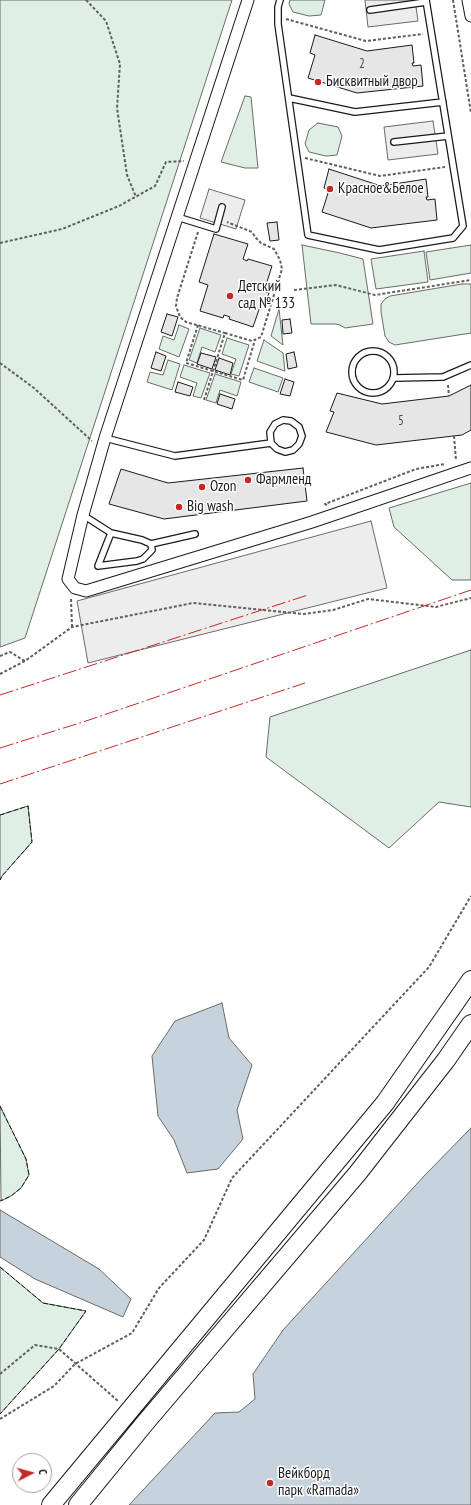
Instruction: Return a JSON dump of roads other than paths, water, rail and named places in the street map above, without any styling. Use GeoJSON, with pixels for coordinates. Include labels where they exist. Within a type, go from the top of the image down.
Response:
{"type":"FeatureCollection","features":[{"type":"Feature","properties":{"kind":"main road"},"geometry":{"type":"LineString","coordinates":[[52,1505],[385,1103],[471,980]]}},
{"type":"Feature","properties":{"kind":"main road"},"geometry":{"type":"LineString","coordinates":[[78,1505],[145,1423],[357,1174],[446,1060],[471,1024]]}},
{"type":"Feature","properties":{"kind":"street"},"geometry":{"type":"LineString","coordinates":[[248,0],[105,438],[83,515],[68,579],[75,588],[86,591],[339,513],[471,468]]}},
{"type":"Feature","properties":{"kind":"street"},"geometry":{"type":"LineString","coordinates":[[468,0],[471,16]]}},
{"type":"Feature","properties":{"kind":"lane"},"geometry":{"type":"LineString","coordinates":[[280,0],[278,24],[308,235],[379,250],[453,238],[463,226],[426,1],[370,10]]}},
{"type":"Feature","properties":{"kind":"lane"},"geometry":{"type":"LineString","coordinates":[[289,98],[355,112],[443,102]]}},
{"type":"Feature","properties":{"kind":"lane"},"geometry":{"type":"LineString","coordinates":[[394,142],[448,136]]}},
{"type":"Feature","properties":{"kind":"lane"},"geometry":{"type":"LineString","coordinates":[[177,217],[216,229],[222,208]]}},
{"type":"Feature","properties":{"kind":"lane"},"geometry":{"type":"LineString","coordinates":[[368,351],[379,351],[389,357],[394,367],[394,378],[388,388],[383,391],[378,393],[367,393],[357,387],[354,382],[352,377],[352,366],[358,356],[368,351]]}},
{"type":"Feature","properties":{"kind":"lane"},"geometry":{"type":"LineString","coordinates":[[394,378],[443,377],[471,365]]}},
{"type":"Feature","properties":{"kind":"lane"},"geometry":{"type":"LineString","coordinates":[[283,420],[291,421],[299,427],[302,436],[299,444],[293,450],[285,452],[277,449],[271,443],[270,432],[275,424],[283,420]]}},
{"type":"Feature","properties":{"kind":"lane"},"geometry":{"type":"LineString","coordinates":[[105,438],[175,456],[271,443]]}},
{"type":"Feature","properties":{"kind":"lane"},"geometry":{"type":"LineString","coordinates":[[83,515],[112,533],[142,540],[151,544],[195,534]]}},
{"type":"Feature","properties":{"kind":"lane"},"geometry":{"type":"LineString","coordinates":[[112,533],[98,566],[137,562],[143,559],[152,550],[151,544]]}},
{"type":"Feature","properties":{"kind":"place","name":"Бисквитный двор"},"geometry":{"type":"Point","coordinates":[318,82]}},
{"type":"Feature","properties":{"kind":"place","name":"Красное&Белое"},"geometry":{"type":"Point","coordinates":[330,189]}},
{"type":"Feature","properties":{"kind":"place","name":"Детский сад № 133"},"geometry":{"type":"Point","coordinates":[230,296]}},
{"type":"Feature","properties":{"kind":"place","name":"Фармленд"},"geometry":{"type":"Point","coordinates":[248,480]}},
{"type":"Feature","properties":{"kind":"place","name":"Ozon"},"geometry":{"type":"Point","coordinates":[202,487]}},
{"type":"Feature","properties":{"kind":"place","name":"Big wash"},"geometry":{"type":"Point","coordinates":[179,507]}},
{"type":"Feature","properties":{"kind":"place","name":"Вейкборд парк «Ramada»"},"geometry":{"type":"Point","coordinates":[270,1483]}}]}
